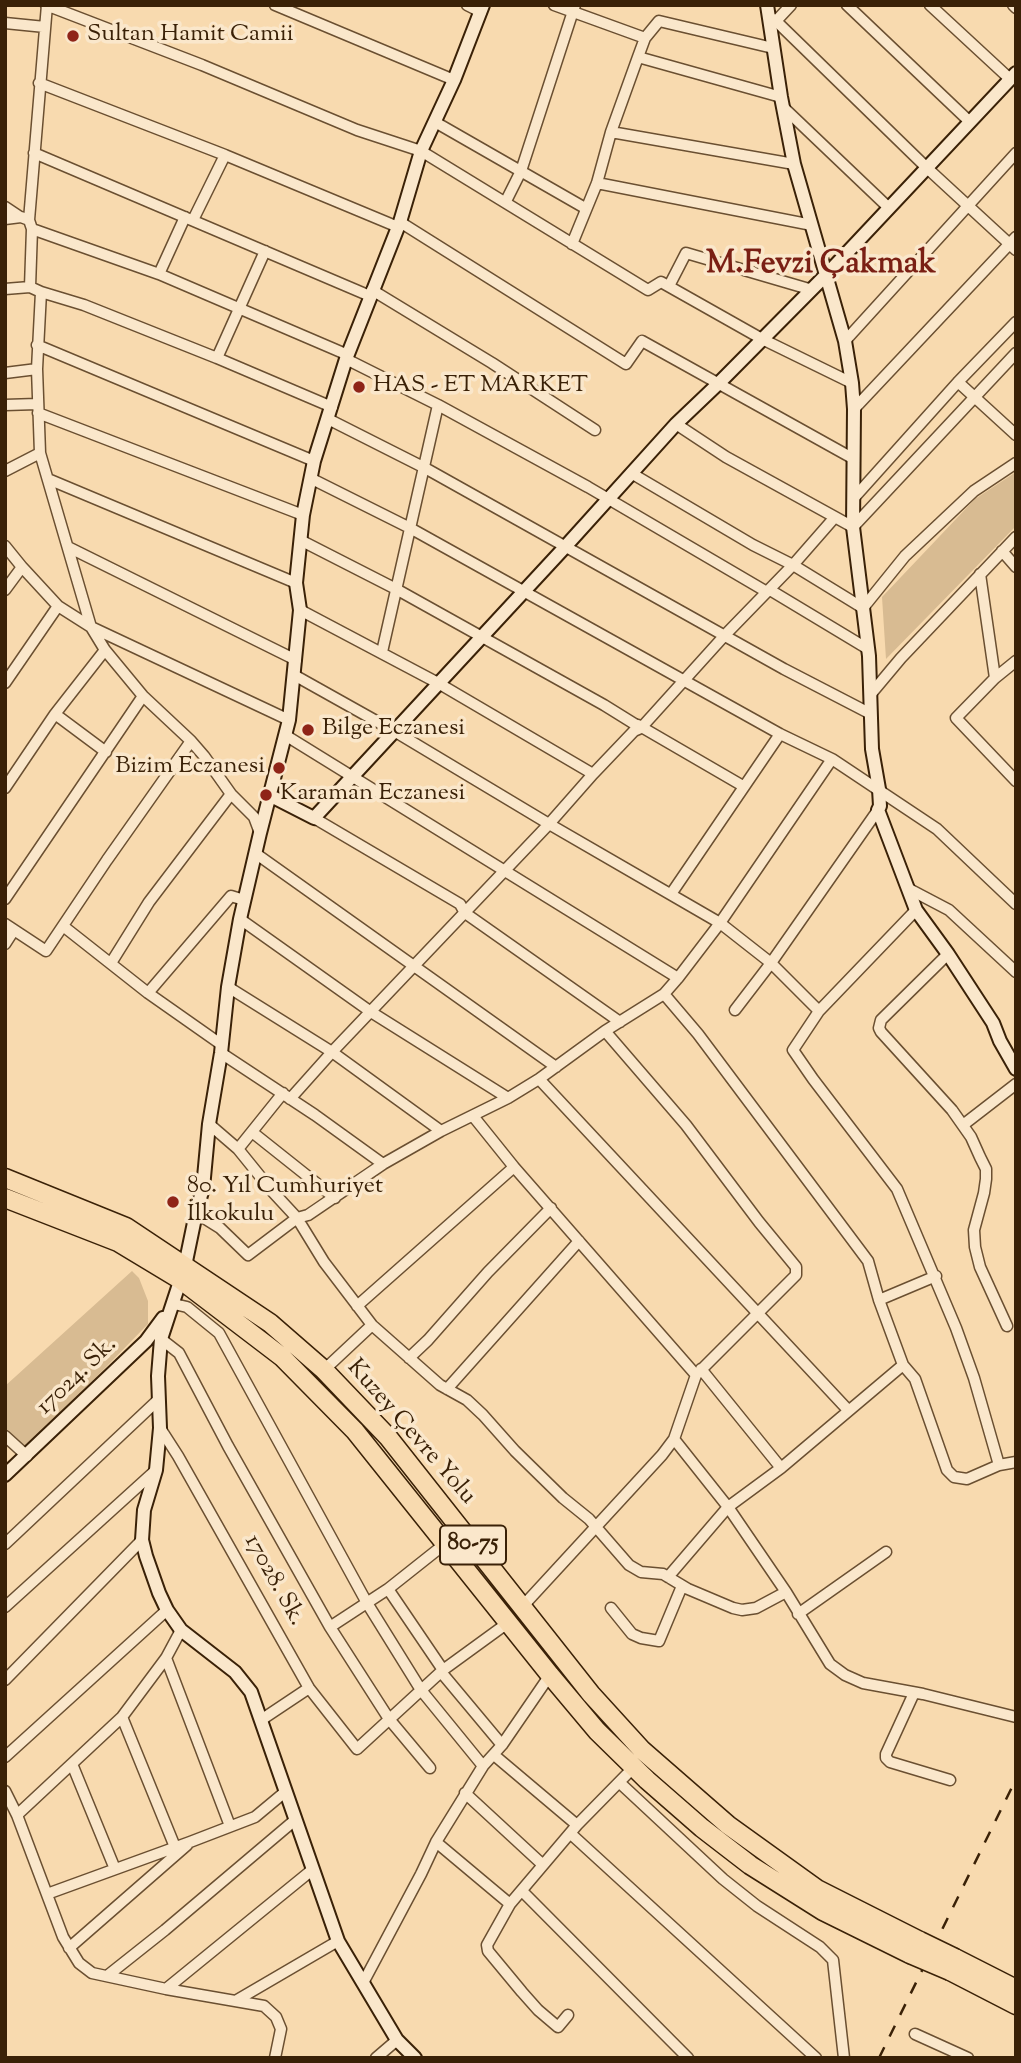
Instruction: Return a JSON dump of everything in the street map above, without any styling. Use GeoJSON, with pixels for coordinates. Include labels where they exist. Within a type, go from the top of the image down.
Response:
{"type":"FeatureCollection","features":[{"type":"Feature","properties":{"kind":"highway","name":"Kuzey Çevre Yolu"},"geometry":{"type":"LineString","coordinates":[[5,1178],[126,1227],[282,1357],[355,1431],[597,1731],[702,1828],[750,1866],[822,1910],[915,1947]]}},
{"type":"Feature","properties":{"kind":"highway","name":"Kuzey Çevre Yolu"},"geometry":{"type":"LineString","coordinates":[[5,1198],[118,1242],[183,1273],[270,1323],[324,1370],[388,1437],[591,1694],[642,1750],[728,1825],[817,1889],[915,1947]]}},
{"type":"Feature","properties":{"kind":"highway","name":"80-75"},"geometry":{"type":"LineString","coordinates":[[915,1947],[952,1965],[1016,1989]]}},
{"type":"Feature","properties":{"kind":"highway","name":"80-75"},"geometry":{"type":"LineString","coordinates":[[952,1965],[1016,2005]]}},
{"type":"Feature","properties":{"kind":"street"},"geometry":{"type":"LineString","coordinates":[[30,287],[27,222],[46,5],[207,67],[357,130],[421,151],[648,290],[662,282],[762,339],[852,383]]}},
{"type":"Feature","properties":{"kind":"street"},"geometry":{"type":"LineString","coordinates":[[275,5],[454,80]]}},
{"type":"Feature","properties":{"kind":"street"},"geometry":{"type":"LineString","coordinates":[[415,2058],[397,2040],[338,1941],[251,1692],[234,1672],[181,1630],[167,1610],[142,1540],[144,1510],[156,1470],[160,1428],[158,1400],[161,1339],[183,1273],[202,1188],[228,987],[240,919],[289,720],[300,610],[296,583],[310,478],[347,357],[399,224],[421,151],[454,80],[482,8],[467,5]]}},
{"type":"Feature","properties":{"kind":"street"},"geometry":{"type":"LineString","coordinates":[[554,5],[574,8],[645,38]]}},
{"type":"Feature","properties":{"kind":"street"},"geometry":{"type":"LineString","coordinates":[[770,14],[791,5]]}},
{"type":"Feature","properties":{"kind":"street"},"geometry":{"type":"LineString","coordinates":[[846,5],[970,122]]}},
{"type":"Feature","properties":{"kind":"street"},"geometry":{"type":"LineString","coordinates":[[314,818],[676,424],[827,274],[1013,76],[930,5]]}},
{"type":"Feature","properties":{"kind":"street"},"geometry":{"type":"LineString","coordinates":[[506,201],[521,171],[574,8]]}},
{"type":"Feature","properties":{"kind":"street"},"geometry":{"type":"LineString","coordinates":[[734,1010],[771,963],[880,807],[872,749],[868,649],[853,527],[852,383],[845,341],[794,164],[773,48],[770,14]]}},
{"type":"Feature","properties":{"kind":"street"},"geometry":{"type":"LineString","coordinates":[[770,14],[927,168],[1014,243],[854,409]]}},
{"type":"Feature","properties":{"kind":"street"},"geometry":{"type":"LineString","coordinates":[[572,244],[597,183],[611,132],[645,38],[659,21],[773,48]]}},
{"type":"Feature","properties":{"kind":"street"},"geometry":{"type":"LineString","coordinates":[[5,23],[45,27]]}},
{"type":"Feature","properties":{"kind":"street"},"geometry":{"type":"LineString","coordinates":[[638,57],[782,102],[889,208]]}},
{"type":"Feature","properties":{"kind":"street"},"geometry":{"type":"LineString","coordinates":[[39,83],[399,224],[626,364],[642,341],[854,459]]}},
{"type":"Feature","properties":{"kind":"street"},"geometry":{"type":"LineString","coordinates":[[435,122],[585,208]]}},
{"type":"Feature","properties":{"kind":"street"},"geometry":{"type":"LineString","coordinates":[[611,132],[794,164]]}},
{"type":"Feature","properties":{"kind":"street"},"geometry":{"type":"LineString","coordinates":[[34,153],[371,293],[492,363],[595,430]]}},
{"type":"Feature","properties":{"kind":"street"},"geometry":{"type":"LineString","coordinates":[[845,341],[1016,153]]}},
{"type":"Feature","properties":{"kind":"street"},"geometry":{"type":"LineString","coordinates":[[159,274],[225,155]]}},
{"type":"Feature","properties":{"kind":"street"},"geometry":{"type":"LineString","coordinates":[[597,183],[812,225]]}},
{"type":"Feature","properties":{"kind":"street"},"geometry":{"type":"LineString","coordinates":[[5,207],[27,222],[159,274],[347,357],[609,499],[868,649]]}},
{"type":"Feature","properties":{"kind":"street"},"geometry":{"type":"LineString","coordinates":[[5,219],[27,222]]}},
{"type":"Feature","properties":{"kind":"street"},"geometry":{"type":"LineString","coordinates":[[217,358],[265,251]]}},
{"type":"Feature","properties":{"kind":"street"},"geometry":{"type":"LineString","coordinates":[[669,286],[686,253],[809,289]]}},
{"type":"Feature","properties":{"kind":"street"},"geometry":{"type":"LineString","coordinates":[[5,289],[30,287],[84,305],[217,358],[330,413],[784,669],[871,713]]}},
{"type":"Feature","properties":{"kind":"street"},"geometry":{"type":"LineString","coordinates":[[41,292],[37,345],[40,453],[91,627],[143,696],[204,756],[231,794],[254,817],[260,832]]}},
{"type":"Feature","properties":{"kind":"street"},"geometry":{"type":"LineString","coordinates":[[853,499],[1016,322]]}},
{"type":"Feature","properties":{"kind":"street"},"geometry":{"type":"LineString","coordinates":[[37,345],[314,461]]}},
{"type":"Feature","properties":{"kind":"street"},"geometry":{"type":"LineString","coordinates":[[853,527],[1016,353]]}},
{"type":"Feature","properties":{"kind":"street"},"geometry":{"type":"LineString","coordinates":[[5,373],[37,369]]}},
{"type":"Feature","properties":{"kind":"street"},"geometry":{"type":"LineString","coordinates":[[958,382],[1016,435]]}},
{"type":"Feature","properties":{"kind":"street"},"geometry":{"type":"LineString","coordinates":[[5,405],[37,409],[303,515]]}},
{"type":"Feature","properties":{"kind":"street"},"geometry":{"type":"LineString","coordinates":[[382,652],[438,405]]}},
{"type":"Feature","properties":{"kind":"street"},"geometry":{"type":"LineString","coordinates":[[676,424],[726,457],[853,527]]}},
{"type":"Feature","properties":{"kind":"street"},"geometry":{"type":"LineString","coordinates":[[5,471],[40,453]]}},
{"type":"Feature","properties":{"kind":"street"},"geometry":{"type":"LineString","coordinates":[[863,608],[905,556],[944,519],[974,491],[1016,463]]}},
{"type":"Feature","properties":{"kind":"street"},"geometry":{"type":"LineString","coordinates":[[631,473],[863,608]]}},
{"type":"Feature","properties":{"kind":"street"},"geometry":{"type":"LineString","coordinates":[[310,478],[410,528],[779,734],[832,759],[937,829],[1016,904]]}},
{"type":"Feature","properties":{"kind":"street"},"geometry":{"type":"LineString","coordinates":[[48,479],[296,583]]}},
{"type":"Feature","properties":{"kind":"street"},"geometry":{"type":"LineString","coordinates":[[238,1149],[506,870],[634,731],[641,728],[835,517]]}},
{"type":"Feature","properties":{"kind":"street"},"geometry":{"type":"LineString","coordinates":[[870,695],[901,658],[1016,537]]}},
{"type":"Feature","properties":{"kind":"street"},"geometry":{"type":"LineString","coordinates":[[302,541],[396,589],[743,786]]}},
{"type":"Feature","properties":{"kind":"street"},"geometry":{"type":"LineString","coordinates":[[5,545],[58,606],[91,627],[289,720]]}},
{"type":"Feature","properties":{"kind":"street"},"geometry":{"type":"LineString","coordinates":[[68,547],[296,660]]}},
{"type":"Feature","properties":{"kind":"street"},"geometry":{"type":"LineString","coordinates":[[1002,551],[1016,567]]}},
{"type":"Feature","properties":{"kind":"street"},"geometry":{"type":"LineString","coordinates":[[5,590],[22,567]]}},
{"type":"Feature","properties":{"kind":"street"},"geometry":{"type":"LineString","coordinates":[[980,575],[995,678]]}},
{"type":"Feature","properties":{"kind":"street"},"geometry":{"type":"LineString","coordinates":[[5,683],[58,606]]}},
{"type":"Feature","properties":{"kind":"street"},"geometry":{"type":"LineString","coordinates":[[300,610],[438,683],[593,774]]}},
{"type":"Feature","properties":{"kind":"street"},"geometry":{"type":"LineString","coordinates":[[5,788],[55,714],[106,650]]}},
{"type":"Feature","properties":{"kind":"street"},"geometry":{"type":"LineString","coordinates":[[1016,660],[956,718],[1016,781]]}},
{"type":"Feature","properties":{"kind":"street"},"geometry":{"type":"LineString","coordinates":[[294,675],[720,923],[771,963],[819,1012]]}},
{"type":"Feature","properties":{"kind":"street"},"geometry":{"type":"LineString","coordinates":[[5,899],[143,696]]}},
{"type":"Feature","properties":{"kind":"street"},"geometry":{"type":"LineString","coordinates":[[55,714],[106,752]]}},
{"type":"Feature","properties":{"kind":"street"},"geometry":{"type":"LineString","coordinates":[[671,894],[779,734]]}},
{"type":"Feature","properties":{"kind":"street"},"geometry":{"type":"LineString","coordinates":[[285,735],[678,978]]}},
{"type":"Feature","properties":{"kind":"street"},"geometry":{"type":"LineString","coordinates":[[5,944],[10,927],[47,951],[191,741]]}},
{"type":"Feature","properties":{"kind":"street"},"geometry":{"type":"LineString","coordinates":[[196,1213],[220,1228],[248,1255],[297,1218],[335,1198],[383,1164],[539,1079],[605,1031],[664,994],[720,923],[832,759]]}},
{"type":"Feature","properties":{"kind":"street"},"geometry":{"type":"LineString","coordinates":[[111,963],[149,902],[231,794]]}},
{"type":"Feature","properties":{"kind":"street"},"geometry":{"type":"LineString","coordinates":[[269,795],[314,818],[460,904],[465,913],[620,1022]]}},
{"type":"Feature","properties":{"kind":"street"},"geometry":{"type":"LineString","coordinates":[[878,810],[916,910],[993,1023],[1016,1069]]}},
{"type":"Feature","properties":{"kind":"street"},"geometry":{"type":"LineString","coordinates":[[255,853],[556,1066]]}},
{"type":"Feature","properties":{"kind":"street"},"geometry":{"type":"LineString","coordinates":[[909,889],[949,910],[1016,972]]}},
{"type":"Feature","properties":{"kind":"street"},"geometry":{"type":"LineString","coordinates":[[148,993],[231,896],[244,900]]}},
{"type":"Feature","properties":{"kind":"street"},"geometry":{"type":"LineString","coordinates":[[916,910],[819,1012],[793,1050],[897,1189],[936,1276],[974,1378],[999,1465]]}},
{"type":"Feature","properties":{"kind":"street"},"geometry":{"type":"LineString","coordinates":[[240,919],[371,1012],[508,1098]]}},
{"type":"Feature","properties":{"kind":"street"},"geometry":{"type":"LineString","coordinates":[[63,926],[221,1049],[383,1164]]}},
{"type":"Feature","properties":{"kind":"street"},"geometry":{"type":"LineString","coordinates":[[948,954],[881,1020],[879,1028],[951,1110],[971,1137],[986,1169],[984,1193],[974,1230],[975,1247],[980,1267],[1007,1326]]}},
{"type":"Feature","properties":{"kind":"street"},"geometry":{"type":"LineString","coordinates":[[228,987],[332,1052],[441,1131]]}},
{"type":"Feature","properties":{"kind":"street"},"geometry":{"type":"LineString","coordinates":[[664,994],[698,1034],[868,1261],[903,1365],[915,1379],[947,1470],[954,1477],[967,1479],[999,1465],[1016,1462]]}},
{"type":"Feature","properties":{"kind":"street"},"geometry":{"type":"LineString","coordinates":[[522,1607],[662,1455],[674,1439],[699,1372],[796,1275],[796,1267],[686,1125],[605,1031]]}},
{"type":"Feature","properties":{"kind":"street"},"geometry":{"type":"LineString","coordinates":[[539,1079],[848,1410]]}},
{"type":"Feature","properties":{"kind":"street"},"geometry":{"type":"LineString","coordinates":[[962,1125],[1016,1084]]}},
{"type":"Feature","properties":{"kind":"street"},"geometry":{"type":"LineString","coordinates":[[473,1116],[514,1167],[699,1372],[781,1468]]}},
{"type":"Feature","properties":{"kind":"street"},"geometry":{"type":"LineString","coordinates":[[209,1124],[238,1149],[297,1218],[324,1262],[372,1325],[447,1389],[467,1400],[515,1451],[596,1527],[629,1565],[641,1572],[663,1574],[682,1586],[741,1610],[756,1608],[786,1592]]}},
{"type":"Feature","properties":{"kind":"street"},"geometry":{"type":"LineString","coordinates":[[252,1132],[335,1198]]}},
{"type":"Feature","properties":{"kind":"street"},"geometry":{"type":"LineString","coordinates":[[358,1306],[514,1167]]}},
{"type":"Feature","properties":{"kind":"street"},"geometry":{"type":"LineString","coordinates":[[409,1358],[551,1208]]}},
{"type":"Feature","properties":{"kind":"street"},"geometry":{"type":"LineString","coordinates":[[447,1389],[579,1241]]}},
{"type":"Feature","properties":{"kind":"street"},"geometry":{"type":"LineString","coordinates":[[879,1300],[936,1276]]}},
{"type":"Feature","properties":{"kind":"street"},"geometry":{"type":"LineString","coordinates":[[174,1304],[187,1307],[219,1333],[367,1603],[421,1690],[483,1766]]}},
{"type":"Feature","properties":{"kind":"street","name":"17024. Sk."},"geometry":{"type":"LineString","coordinates":[[5,1475],[146,1341],[174,1304]]}},
{"type":"Feature","properties":{"kind":"street"},"geometry":{"type":"LineString","coordinates":[[324,1370],[372,1325]]}},
{"type":"Feature","properties":{"kind":"street"},"geometry":{"type":"LineString","coordinates":[[161,1339],[179,1353],[330,1627],[389,1719],[430,1768]]}},
{"type":"Feature","properties":{"kind":"street"},"geometry":{"type":"LineString","coordinates":[[668,1577],[728,1507],[781,1468],[903,1365]]}},
{"type":"Feature","properties":{"kind":"street"},"geometry":{"type":"LineString","coordinates":[[5,1544],[158,1400]]}},
{"type":"Feature","properties":{"kind":"street","name":"17028. Sk."},"geometry":{"type":"LineString","coordinates":[[160,1428],[309,1688],[357,1749],[389,1719]]}},
{"type":"Feature","properties":{"kind":"street"},"geometry":{"type":"LineString","coordinates":[[5,1436],[27,1456]]}},
{"type":"Feature","properties":{"kind":"street"},"geometry":{"type":"LineString","coordinates":[[674,1439],[728,1507],[786,1592],[830,1664],[863,1683],[1016,1717]]}},
{"type":"Feature","properties":{"kind":"street"},"geometry":{"type":"LineString","coordinates":[[5,1607],[156,1470]]}},
{"type":"Feature","properties":{"kind":"street"},"geometry":{"type":"LineString","coordinates":[[5,1680],[142,1540]]}},
{"type":"Feature","properties":{"kind":"street"},"geometry":{"type":"LineString","coordinates":[[330,1627],[388,1589],[446,1543]]}},
{"type":"Feature","properties":{"kind":"street"},"geometry":{"type":"LineString","coordinates":[[798,1614],[886,1552]]}},
{"type":"Feature","properties":{"kind":"street"},"geometry":{"type":"LineString","coordinates":[[611,1608],[632,1634],[659,1641],[682,1586]]}},
{"type":"Feature","properties":{"kind":"street"},"geometry":{"type":"LineString","coordinates":[[388,1589],[442,1671],[502,1745]]}},
{"type":"Feature","properties":{"kind":"street"},"geometry":{"type":"LineString","coordinates":[[5,1757],[167,1610]]}},
{"type":"Feature","properties":{"kind":"street"},"geometry":{"type":"LineString","coordinates":[[389,1719],[442,1671],[509,1622]]}},
{"type":"Feature","properties":{"kind":"street"},"geometry":{"type":"LineString","coordinates":[[17,1815],[122,1717],[166,1658],[181,1630]]}},
{"type":"Feature","properties":{"kind":"street"},"geometry":{"type":"LineString","coordinates":[[166,1658],[230,1826]]}},
{"type":"Feature","properties":{"kind":"street"},"geometry":{"type":"LineString","coordinates":[[363,1983],[436,1842],[483,1766],[502,1745],[550,1675]]}},
{"type":"Feature","properties":{"kind":"street"},"geometry":{"type":"LineString","coordinates":[[261,1720],[309,1688]]}},
{"type":"Feature","properties":{"kind":"street"},"geometry":{"type":"LineString","coordinates":[[914,1693],[886,1758],[890,1762],[950,1780]]}},
{"type":"Feature","properties":{"kind":"street"},"geometry":{"type":"LineString","coordinates":[[122,1717],[175,1847]]}},
{"type":"Feature","properties":{"kind":"street"},"geometry":{"type":"LineString","coordinates":[[494,1755],[816,2058]]}},
{"type":"Feature","properties":{"kind":"street"},"geometry":{"type":"LineString","coordinates":[[72,1764],[115,1869]]}},
{"type":"Feature","properties":{"kind":"street"},"geometry":{"type":"LineString","coordinates":[[568,2015],[558,2027],[538,2010],[488,1951],[487,1945],[510,1904],[574,1830],[634,1767]]}},
{"type":"Feature","properties":{"kind":"street"},"geometry":{"type":"LineString","coordinates":[[620,1783],[723,1880],[820,1947],[833,1960],[845,2058]]}},
{"type":"Feature","properties":{"kind":"street"},"geometry":{"type":"LineString","coordinates":[[5,1791],[17,1815],[63,1937],[79,1963],[92,1973],[264,2006],[276,2017],[282,2029],[275,2058]]}},
{"type":"Feature","properties":{"kind":"street"},"geometry":{"type":"LineString","coordinates":[[47,1894],[254,1816],[285,1792]]}},
{"type":"Feature","properties":{"kind":"street"},"geometry":{"type":"LineString","coordinates":[[466,1793],[543,1865]]}},
{"type":"Feature","properties":{"kind":"street"},"geometry":{"type":"LineString","coordinates":[[107,1976],[295,1820]]}},
{"type":"Feature","properties":{"kind":"street"},"geometry":{"type":"LineString","coordinates":[[69,1948],[190,1842]]}},
{"type":"Feature","properties":{"kind":"street"},"geometry":{"type":"LineString","coordinates":[[436,1842],[510,1904]]}},
{"type":"Feature","properties":{"kind":"street"},"geometry":{"type":"LineString","coordinates":[[166,1989],[312,1870]]}},
{"type":"Feature","properties":{"kind":"street"},"geometry":{"type":"LineString","coordinates":[[523,1892],[688,2058]]}},
{"type":"Feature","properties":{"kind":"street"},"geometry":{"type":"LineString","coordinates":[[237,2000],[338,1941]]}},
{"type":"Feature","properties":{"kind":"street"},"geometry":{"type":"LineString","coordinates":[[915,2034],[968,2058]]}},
{"type":"Feature","properties":{"kind":"street"},"geometry":{"type":"LineString","coordinates":[[376,2058],[397,2040]]}},
{"type":"Feature","properties":{"kind":"shaded area"},"geometry":{"type":"Polygon","coordinates":[[[1016,472],[1016,526],[886,659],[882,597],[975,499],[1016,472]]]}},
{"type":"Feature","properties":{"kind":"shaded area"},"geometry":{"type":"Polygon","coordinates":[[[132,1271],[139,1278],[148,1301],[148,1324],[26,1449],[5,1429],[5,1386],[132,1271]]]}},
{"type":"Feature","properties":{"kind":"railway"},"geometry":{"type":"LineString","coordinates":[[879,2058],[1016,1779]]}},
{"type":"Feature","properties":{"kind":"place","name":"Sultan Hamit Camii"},"geometry":{"type":"Point","coordinates":[73,36]}},
{"type":"Feature","properties":{"kind":"place","name":"HAS - ET MARKET"},"geometry":{"type":"Point","coordinates":[359,387]}},
{"type":"Feature","properties":{"kind":"place","name":"Bilge Eczanesi"},"geometry":{"type":"Point","coordinates":[308,730]}},
{"type":"Feature","properties":{"kind":"place","name":"Bizim Eczanesi"},"geometry":{"type":"Point","coordinates":[279,768]}},
{"type":"Feature","properties":{"kind":"place","name":"Karaman Eczanesi"},"geometry":{"type":"Point","coordinates":[266,795]}},
{"type":"Feature","properties":{"kind":"place","name":"80. Yıl Cumhuriyet İlkokulu"},"geometry":{"type":"Point","coordinates":[173,1202]}},
{"type":"Feature","properties":{"kind":"district","name":"M.Fevzi Çakmak"},"geometry":{"type":"Point","coordinates":[821,267]}}]}
